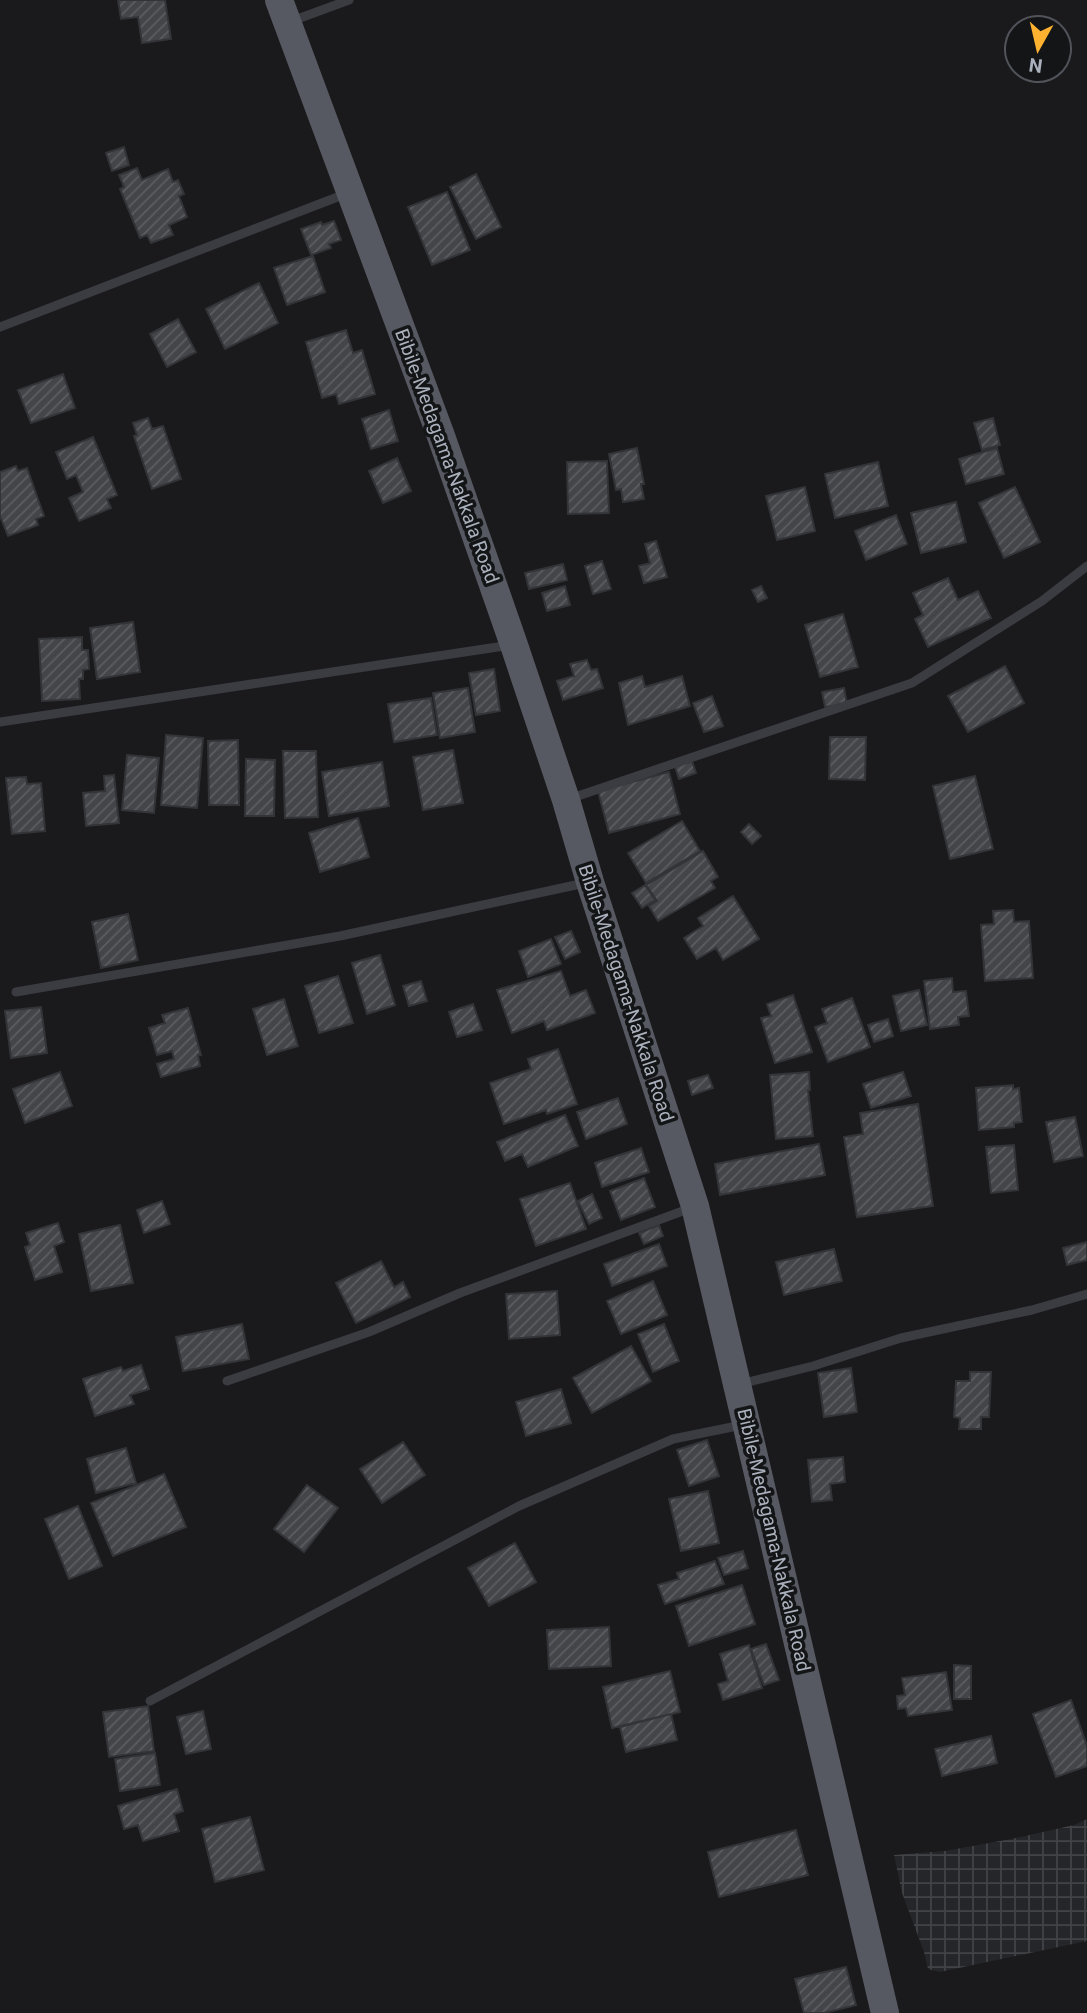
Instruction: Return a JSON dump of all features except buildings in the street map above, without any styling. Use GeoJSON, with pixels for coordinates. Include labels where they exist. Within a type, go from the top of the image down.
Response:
{"type":"FeatureCollection","features":[{"type":"Feature","properties":{"kind":"main road","name":"Bibile-Medagama-Nakkala Road"},"geometry":{"type":"LineString","coordinates":[[284,11],[441,436],[514,645],[695,1206],[885,2013]]}},
{"type":"Feature","properties":{"kind":"lane"},"geometry":{"type":"LineString","coordinates":[[284,11],[349,0]]}},
{"type":"Feature","properties":{"kind":"lane"},"geometry":{"type":"LineString","coordinates":[[0,327],[352,191]]}},
{"type":"Feature","properties":{"kind":"lane"},"geometry":{"type":"LineString","coordinates":[[566,800],[912,682],[1042,601],[1087,566]]}},
{"type":"Feature","properties":{"kind":"lane"},"geometry":{"type":"LineString","coordinates":[[0,722],[514,645]]}},
{"type":"Feature","properties":{"kind":"lane"},"geometry":{"type":"LineString","coordinates":[[16,992],[340,936],[590,882]]}},
{"type":"Feature","properties":{"kind":"lane"},"geometry":{"type":"LineString","coordinates":[[227,1381],[369,1332],[460,1293],[695,1206]]}},
{"type":"Feature","properties":{"kind":"lane"},"geometry":{"type":"LineString","coordinates":[[738,1385],[813,1366],[901,1338],[1032,1310],[1087,1294]]}},
{"type":"Feature","properties":{"kind":"lane"},"geometry":{"type":"LineString","coordinates":[[150,1701],[519,1506],[673,1439],[746,1424]]}},
{"type":"Feature","properties":{"kind":"shaded area"},"geometry":{"type":"Polygon","coordinates":[[[1087,1819],[1087,1941],[940,1972],[928,1969],[902,1893],[894,1855],[945,1851],[1011,1839],[1074,1825],[1087,1819]]]}}]}
